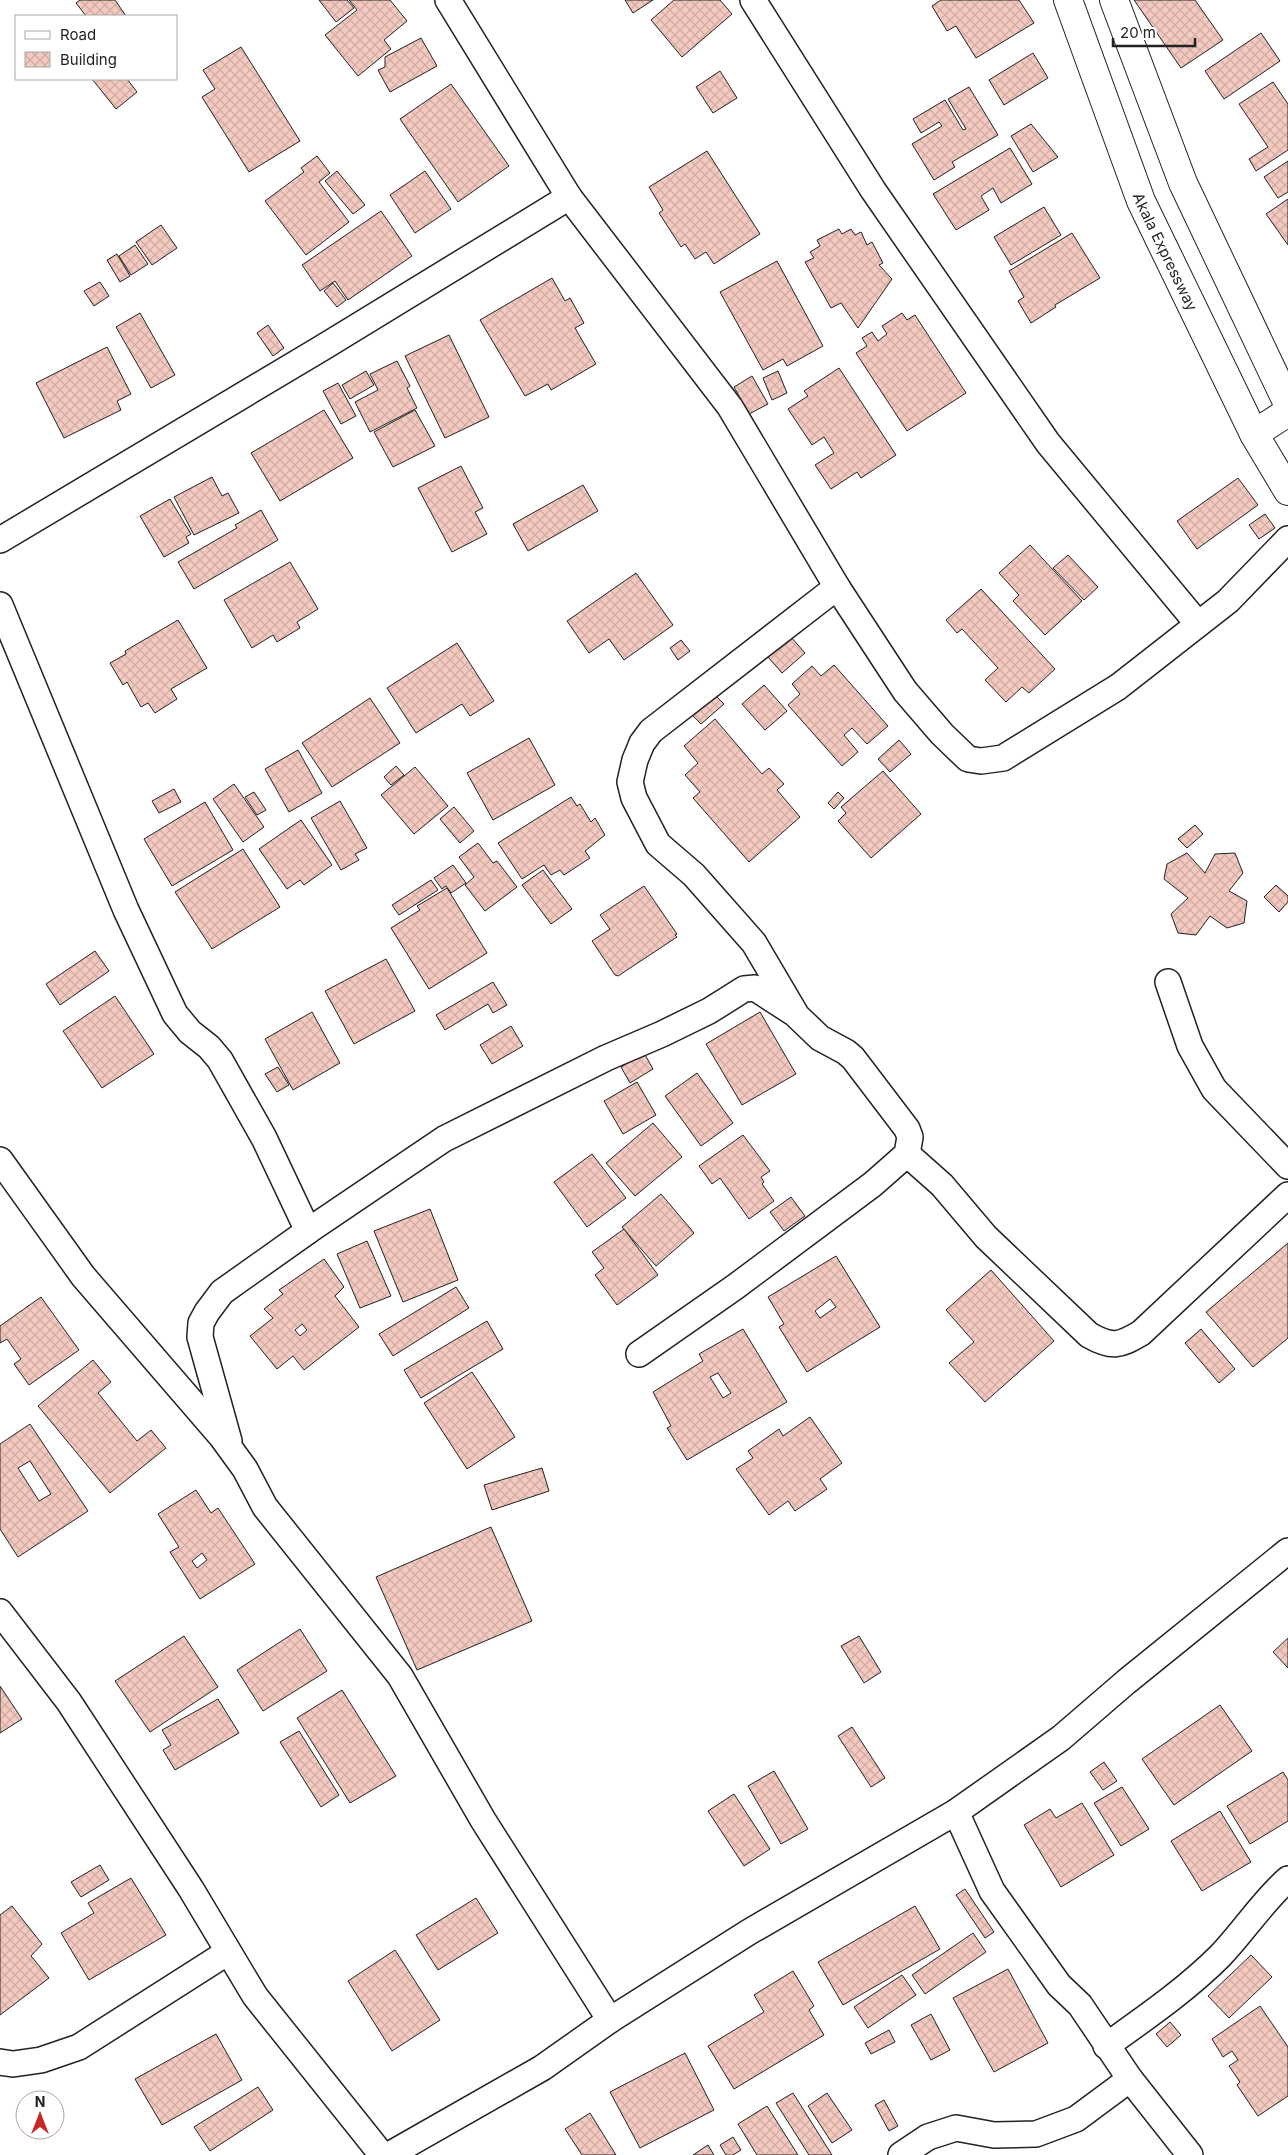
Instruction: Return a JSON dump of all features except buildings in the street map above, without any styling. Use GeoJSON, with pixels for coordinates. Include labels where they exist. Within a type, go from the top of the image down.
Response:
{"type":"FeatureCollection","features":[{"type":"Feature","properties":{"kind":"main road","name":"Akala Expressway"},"geometry":{"type":"LineString","coordinates":[[1068,0],[1141,201],[1254,434],[1288,491]]}},
{"type":"Feature","properties":{"kind":"main road"},"geometry":{"type":"LineString","coordinates":[[1114,0],[1182,183],[1288,404]]}},
{"type":"Feature","properties":{"kind":"main road"},"geometry":{"type":"LineString","coordinates":[[1254,434],[1288,412]]}},
{"type":"Feature","properties":{"kind":"street"},"geometry":{"type":"LineString","coordinates":[[448,0],[569,197],[730,407],[837,587],[905,691],[942,734],[968,759],[981,761],[1003,758],[1118,687],[1228,601],[1288,539]]}},
{"type":"Feature","properties":{"kind":"street"},"geometry":{"type":"LineString","coordinates":[[756,1],[873,190],[1048,442],[1198,624]]}},
{"type":"Feature","properties":{"kind":"street"},"geometry":{"type":"LineString","coordinates":[[0,540],[322,348],[569,197]]}},
{"type":"Feature","properties":{"kind":"street"},"geometry":{"type":"LineString","coordinates":[[797,1016],[754,943],[694,876],[658,844],[634,798],[630,782],[635,760],[642,743],[651,731],[837,587]]}},
{"type":"Feature","properties":{"kind":"street"},"geometry":{"type":"LineString","coordinates":[[0,605],[126,910],[175,1014],[190,1032],[220,1060],[264,1138],[308,1231]]}},
{"type":"Feature","properties":{"kind":"street"},"geometry":{"type":"LineString","coordinates":[[1168,982],[1190,1046],[1214,1089],[1288,1166]]}},
{"type":"Feature","properties":{"kind":"street"},"geometry":{"type":"LineString","coordinates":[[232,1453],[200,1337],[201,1323],[206,1312],[222,1292],[444,1139],[606,1058],[662,1034],[744,989],[755,988],[797,1016],[820,1038],[846,1052],[864,1071],[906,1129],[910,1137],[907,1154],[858,1196],[735,1287],[639,1354]]}},
{"type":"Feature","properties":{"kind":"street"},"geometry":{"type":"LineString","coordinates":[[907,1154],[942,1185],[986,1237],[1089,1335],[1104,1344],[1124,1343],[1141,1333],[1288,1195]]}},
{"type":"Feature","properties":{"kind":"street"},"geometry":{"type":"LineString","coordinates":[[0,1160],[83,1276],[221,1436],[245,1469],[265,1507],[400,1676],[484,1820],[610,2020]]}},
{"type":"Feature","properties":{"kind":"street"},"geometry":{"type":"LineString","coordinates":[[389,2155],[542,2068],[610,2020],[749,1932],[956,1812],[1061,1738],[1126,1682],[1288,1551]]}},
{"type":"Feature","properties":{"kind":"street"},"geometry":{"type":"LineString","coordinates":[[0,1612],[69,1702],[191,1889],[255,1996],[382,2155]]}},
{"type":"Feature","properties":{"kind":"street"},"geometry":{"type":"LineString","coordinates":[[956,1812],[992,1891],[1059,1985],[1080,2005],[1130,2079],[1190,2155]]}},
{"type":"Feature","properties":{"kind":"street"},"geometry":{"type":"LineString","coordinates":[[1106,2046],[1164,2004],[1221,1955],[1271,1894],[1288,1879]]}},
{"type":"Feature","properties":{"kind":"street"},"geometry":{"type":"LineString","coordinates":[[0,2062],[12,2064],[41,2060],[80,2047],[228,1952]]}},
{"type":"Feature","properties":{"kind":"street"},"geometry":{"type":"LineString","coordinates":[[901,2155],[928,2137],[956,2128],[994,2135],[1036,2134],[1076,2119],[1130,2079]]}}]}
